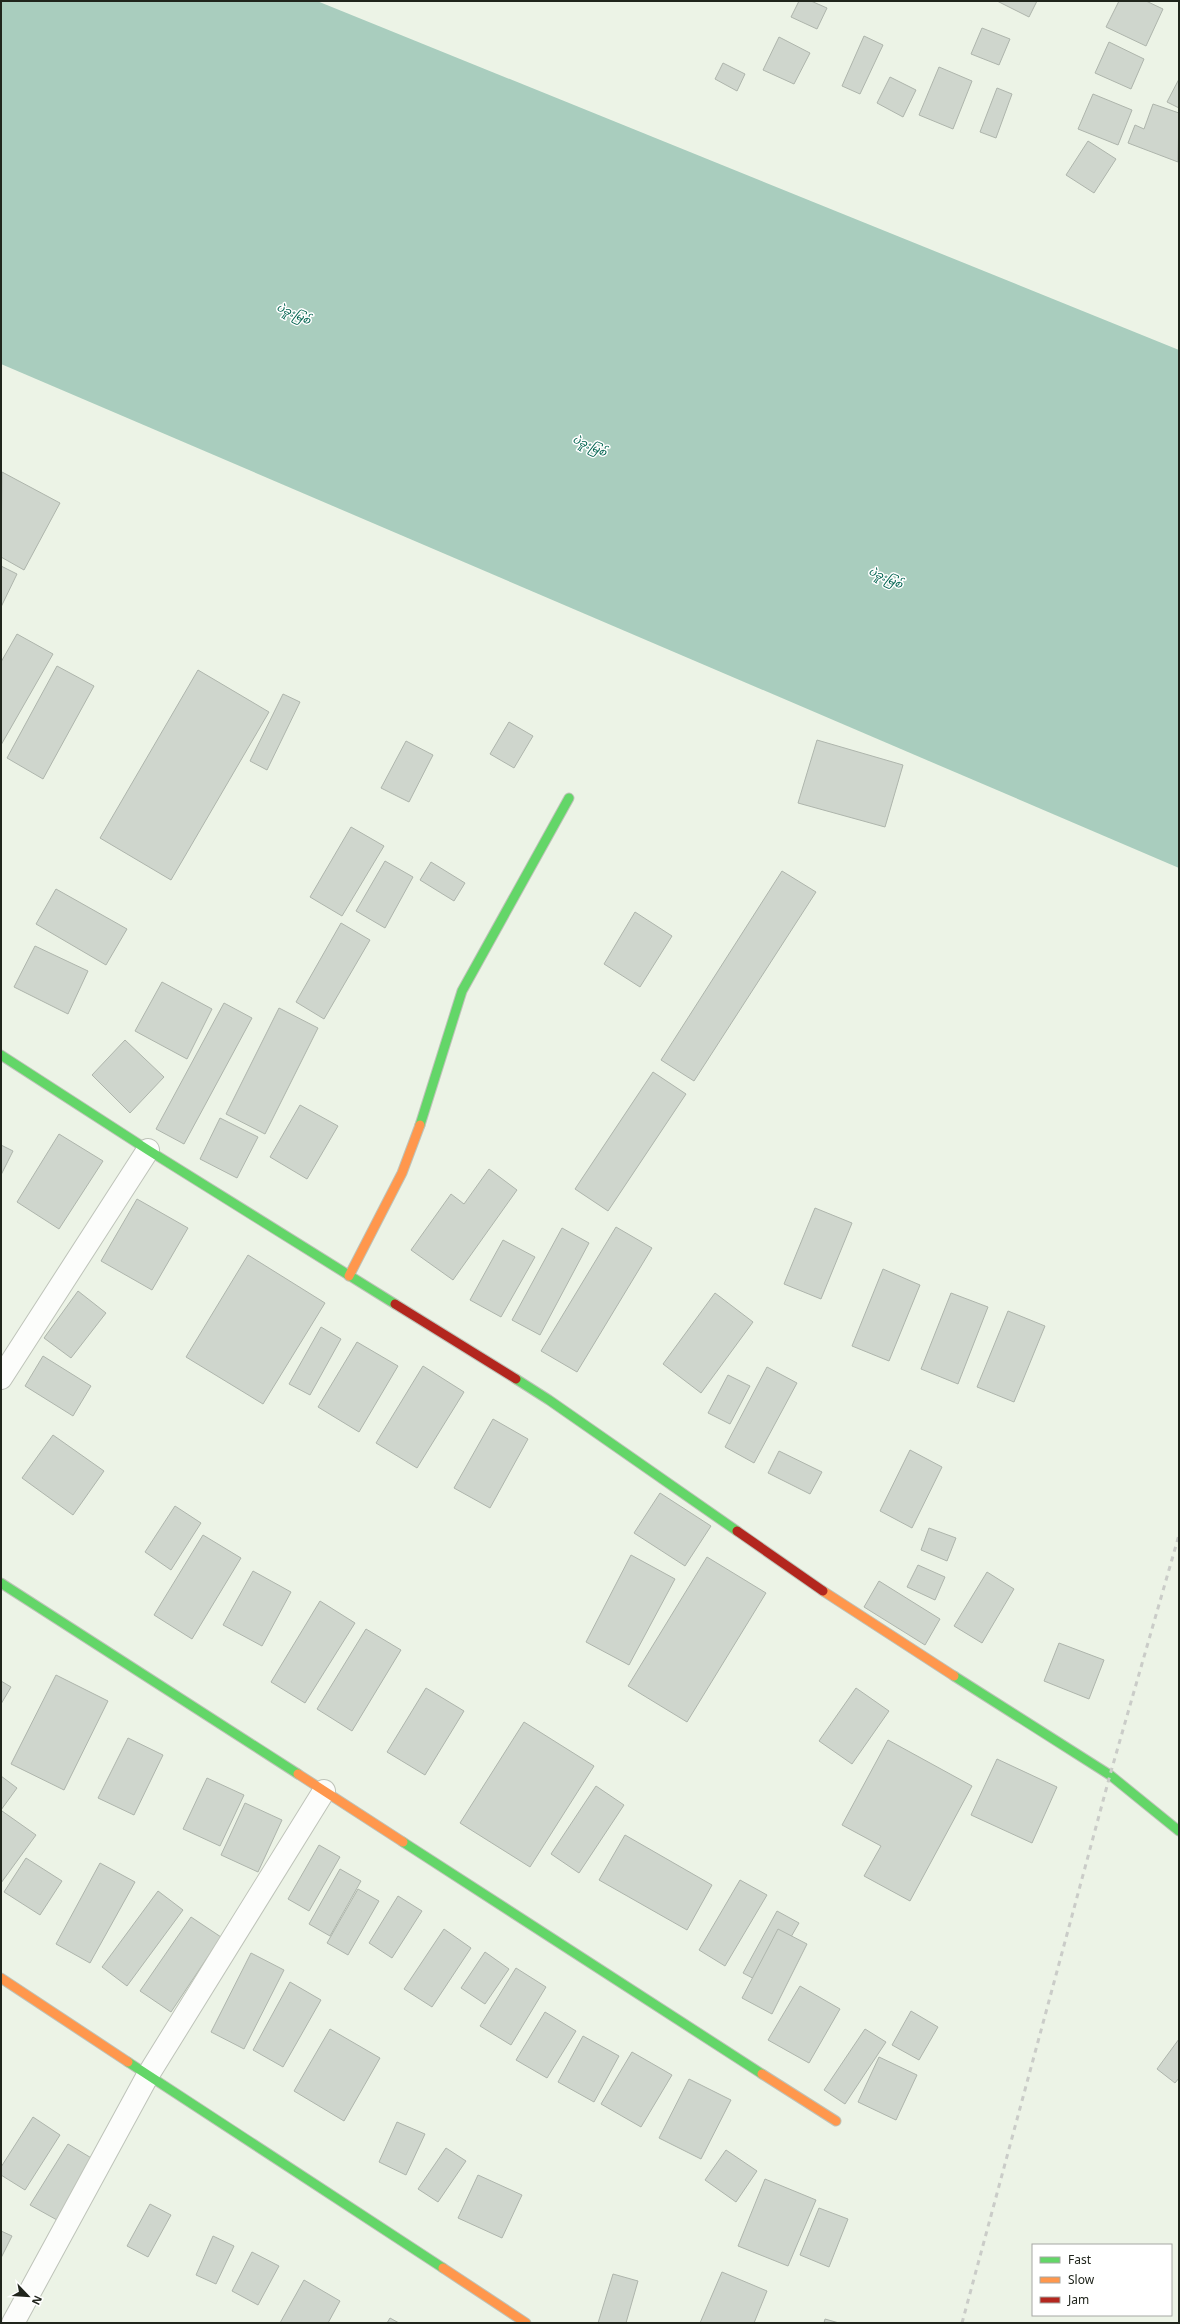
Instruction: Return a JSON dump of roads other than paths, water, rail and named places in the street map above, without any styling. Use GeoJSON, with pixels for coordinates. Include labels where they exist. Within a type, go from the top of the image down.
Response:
{"type":"FeatureCollection","features":[{"type":"Feature","properties":{"kind":"street"},"geometry":{"type":"LineString","coordinates":[[349,1276],[402,1173],[428,1102],[462,991],[569,798]]}},
{"type":"Feature","properties":{"kind":"street"},"geometry":{"type":"LineString","coordinates":[[1,1055],[148,1150],[549,1400],[837,1601],[1110,1776],[1179,1831]]}},
{"type":"Feature","properties":{"kind":"street"},"geometry":{"type":"LineString","coordinates":[[1,1378],[148,1150]]}},
{"type":"Feature","properties":{"kind":"street"},"geometry":{"type":"LineString","coordinates":[[1,1583],[836,2121]]}},
{"type":"Feature","properties":{"kind":"street"},"geometry":{"type":"LineString","coordinates":[[13,2323],[148,2075],[324,1791]]}},
{"type":"Feature","properties":{"kind":"street"},"geometry":{"type":"LineString","coordinates":[[1,1978],[526,2323]]}},
{"type":"Feature","properties":{"kind":"water","name":"ပဲခူးမြစ်"},"geometry":{"type":"Polygon","coordinates":[[[1,1],[317,1],[1179,350],[1179,868],[1,364],[1,1]]]}},
{"type":"Feature","properties":{"kind":"railway"},"geometry":{"type":"LineString","coordinates":[[962,2323],[1110,1775],[1179,1535]]}}]}
